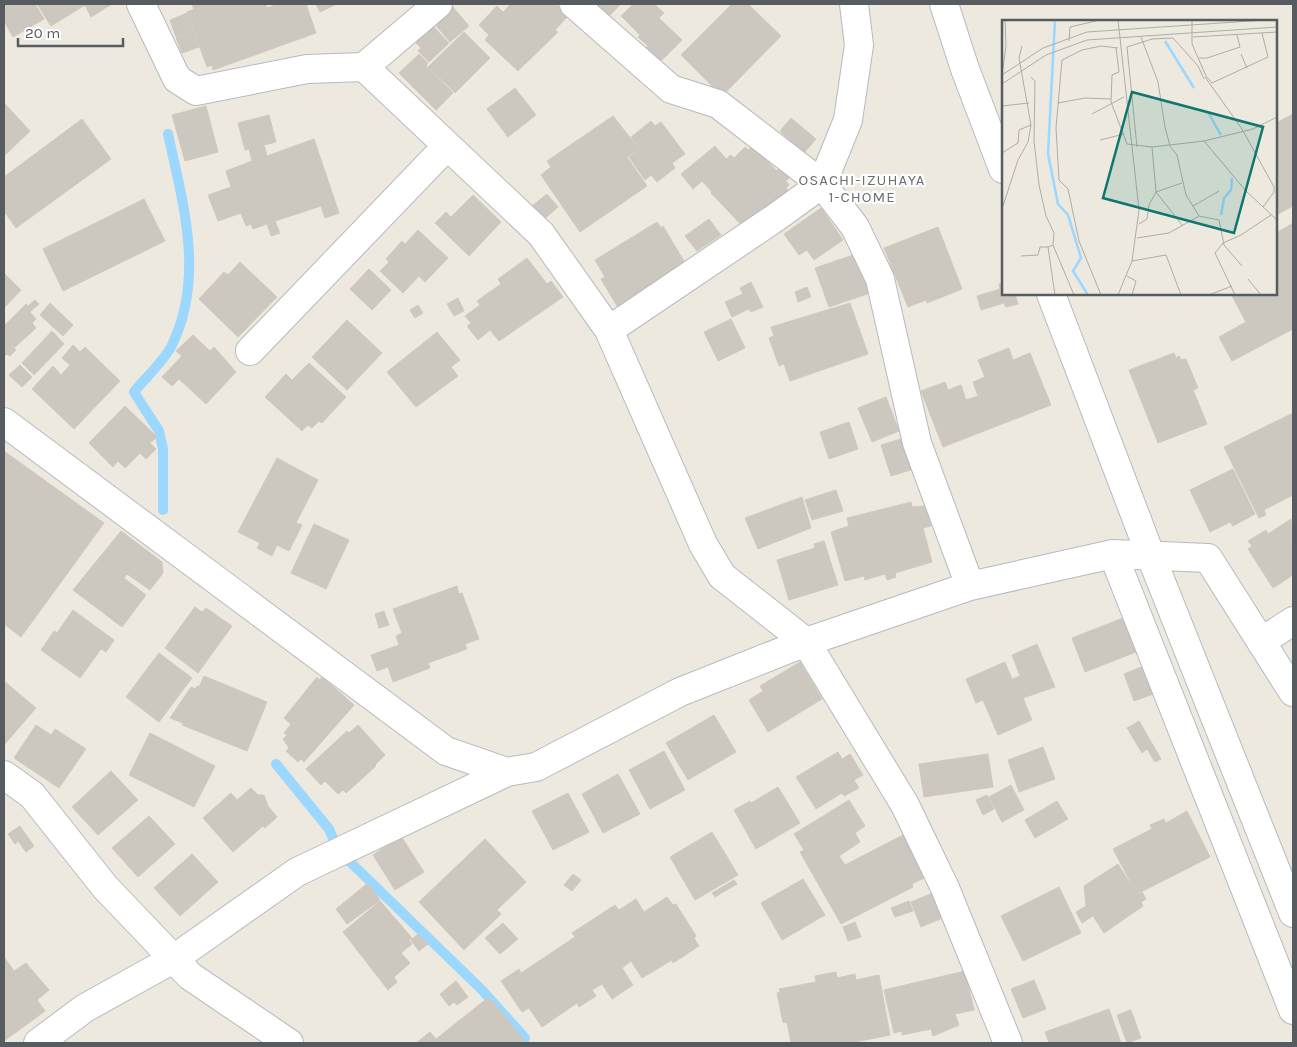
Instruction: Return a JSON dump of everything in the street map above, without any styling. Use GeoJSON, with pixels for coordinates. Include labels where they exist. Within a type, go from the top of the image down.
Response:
{"type":"FeatureCollection","features":[{"type":"Feature","properties":{"kind":"street"},"geometry":{"type":"LineString","coordinates":[[141,4],[177,79],[196,91],[307,69],[364,67],[438,4]]}},
{"type":"Feature","properties":{"kind":"street"},"geometry":{"type":"LineString","coordinates":[[574,4],[671,89],[718,104],[822,184],[855,227],[880,279],[917,443],[970,586]]}},
{"type":"Feature","properties":{"kind":"street"},"geometry":{"type":"LineString","coordinates":[[609,330],[822,184],[848,120],[859,45],[854,4]]}},
{"type":"Feature","properties":{"kind":"street"},"geometry":{"type":"LineString","coordinates":[[944,4],[965,68],[1002,166]]}},
{"type":"Feature","properties":{"kind":"street"},"geometry":{"type":"LineString","coordinates":[[364,67],[541,234],[609,330],[703,544],[722,576],[806,642],[905,805],[945,888],[1008,1043]]}},
{"type":"Feature","properties":{"kind":"street"},"geometry":{"type":"LineString","coordinates":[[250,351],[447,146]]}},
{"type":"Feature","properties":{"kind":"street"},"geometry":{"type":"LineString","coordinates":[[1051,295],[1150,554],[1293,913]]}},
{"type":"Feature","properties":{"kind":"street"},"geometry":{"type":"LineString","coordinates":[[4,422],[446,751],[507,772]]}},
{"type":"Feature","properties":{"kind":"street"},"geometry":{"type":"LineString","coordinates":[[1113,554],[1293,1010]]}},
{"type":"Feature","properties":{"kind":"street"},"geometry":{"type":"LineString","coordinates":[[38,1043],[85,1008],[175,958],[296,872],[507,772],[536,767],[680,692],[806,642],[970,586],[1113,554],[1150,554],[1208,558],[1293,692]]}},
{"type":"Feature","properties":{"kind":"street"},"geometry":{"type":"LineString","coordinates":[[1261,642],[1293,621]]}},
{"type":"Feature","properties":{"kind":"street"},"geometry":{"type":"LineString","coordinates":[[4,775],[32,795],[105,887],[175,958],[190,976],[289,1043]]}},
{"type":"Feature","properties":{"kind":"building"},"geometry":{"type":"Polygon","coordinates":[[[4,4],[35,4],[44,19],[13,37],[4,21],[4,4]]]}},
{"type":"Feature","properties":{"kind":"building"},"geometry":{"type":"Polygon","coordinates":[[[37,4],[112,4],[91,17],[85,5],[51,26],[37,4]]]}},
{"type":"Feature","properties":{"kind":"building"},"geometry":{"type":"Polygon","coordinates":[[[266,4],[267,8],[278,4],[306,4],[316,33],[213,70],[212,65],[207,67],[187,12],[194,9],[192,5],[266,4]]]}},
{"type":"Feature","properties":{"kind":"building"},"geometry":{"type":"Polygon","coordinates":[[[316,4],[337,4],[320,12],[316,4]]]}},
{"type":"Feature","properties":{"kind":"building"},"geometry":{"type":"Polygon","coordinates":[[[511,4],[513,6],[515,4],[556,4],[568,16],[555,30],[558,32],[518,71],[485,40],[489,35],[479,25],[497,6],[503,12],[511,4]]]}},
{"type":"Feature","properties":{"kind":"building"},"geometry":{"type":"Polygon","coordinates":[[[595,4],[621,4],[608,17],[595,4]]]}},
{"type":"Feature","properties":{"kind":"building"},"geometry":{"type":"Polygon","coordinates":[[[633,4],[654,4],[664,13],[659,18],[682,40],[659,63],[645,49],[648,46],[638,37],[640,35],[621,16],[633,4]]]}},
{"type":"Feature","properties":{"kind":"building"},"geometry":{"type":"Polygon","coordinates":[[[732,4],[748,4],[781,36],[722,96],[681,55],[732,4]]]}},
{"type":"Feature","properties":{"kind":"building"},"geometry":{"type":"Polygon","coordinates":[[[452,6],[469,26],[450,42],[433,22],[452,6]]]}},
{"type":"Feature","properties":{"kind":"building"},"geometry":{"type":"Polygon","coordinates":[[[187,13],[193,31],[176,37],[170,20],[187,13]]]}},
{"type":"Feature","properties":{"kind":"building"},"geometry":{"type":"Polygon","coordinates":[[[430,23],[449,43],[429,62],[418,51],[421,48],[413,40],[430,23]]]}},
{"type":"Feature","properties":{"kind":"building"},"geometry":{"type":"Polygon","coordinates":[[[193,31],[199,47],[182,53],[176,38],[193,31]]]}},
{"type":"Feature","properties":{"kind":"building"},"geometry":{"type":"Polygon","coordinates":[[[464,32],[490,58],[455,93],[428,67],[464,32]]]}},
{"type":"Feature","properties":{"kind":"building"},"geometry":{"type":"Polygon","coordinates":[[[419,54],[428,63],[426,66],[453,93],[436,110],[399,73],[419,54]]]}},
{"type":"Feature","properties":{"kind":"building"},"geometry":{"type":"Polygon","coordinates":[[[515,88],[536,115],[508,137],[487,109],[515,88]]]}},
{"type":"Feature","properties":{"kind":"building"},"geometry":{"type":"Polygon","coordinates":[[[4,103],[30,131],[4,156],[4,103]]]}},
{"type":"Feature","properties":{"kind":"building"},"geometry":{"type":"Polygon","coordinates":[[[206,106],[218,152],[185,161],[172,115],[206,106]]]}},
{"type":"Feature","properties":{"kind":"building"},"geometry":{"type":"Polygon","coordinates":[[[1293,114],[1293,206],[1277,214],[1277,122],[1293,114]]]}},
{"type":"Feature","properties":{"kind":"building"},"geometry":{"type":"Polygon","coordinates":[[[269,115],[276,142],[264,145],[267,156],[314,139],[339,213],[325,218],[321,206],[275,221],[280,233],[271,236],[267,224],[253,229],[251,224],[246,226],[241,213],[218,221],[208,195],[231,187],[226,171],[252,161],[249,149],[245,150],[238,123],[269,115]]]}},
{"type":"Feature","properties":{"kind":"building"},"geometry":{"type":"Polygon","coordinates":[[[613,116],[639,149],[627,157],[647,186],[580,232],[541,175],[551,167],[547,161],[613,116]]]}},
{"type":"Feature","properties":{"kind":"building"},"geometry":{"type":"Polygon","coordinates":[[[791,118],[816,139],[804,153],[780,131],[791,118]]]}},
{"type":"Feature","properties":{"kind":"building"},"geometry":{"type":"Polygon","coordinates":[[[82,119],[111,159],[16,228],[4,211],[4,177],[82,119]]]}},
{"type":"Feature","properties":{"kind":"building"},"geometry":{"type":"Polygon","coordinates":[[[651,121],[655,126],[661,122],[685,154],[672,163],[675,168],[657,182],[651,175],[645,180],[629,157],[640,149],[631,137],[651,121]]]}},
{"type":"Feature","properties":{"kind":"building"},"geometry":{"type":"Polygon","coordinates":[[[715,146],[726,159],[731,155],[734,158],[745,147],[748,150],[753,146],[777,171],[783,164],[793,174],[786,181],[789,185],[786,188],[790,193],[749,233],[702,181],[693,189],[681,174],[715,146]]]}},
{"type":"Feature","properties":{"kind":"building"},"geometry":{"type":"Polygon","coordinates":[[[547,194],[558,207],[543,220],[532,206],[547,194]]]}},
{"type":"Feature","properties":{"kind":"building"},"geometry":{"type":"Polygon","coordinates":[[[473,195],[501,222],[469,256],[435,223],[446,212],[451,217],[473,195]]]}},
{"type":"Feature","properties":{"kind":"building"},"geometry":{"type":"Polygon","coordinates":[[[144,199],[165,241],[63,291],[43,249],[144,199]]]}},
{"type":"Feature","properties":{"kind":"building"},"geometry":{"type":"Polygon","coordinates":[[[821,208],[843,240],[814,260],[807,250],[799,255],[784,234],[821,208]]]}},
{"type":"Feature","properties":{"kind":"building"},"geometry":{"type":"Polygon","coordinates":[[[709,219],[721,235],[697,251],[685,236],[709,219]]]}},
{"type":"Feature","properties":{"kind":"building"},"geometry":{"type":"Polygon","coordinates":[[[657,222],[661,228],[663,226],[687,266],[617,306],[601,279],[605,277],[595,260],[657,222]]]}},
{"type":"Feature","properties":{"kind":"building"},"geometry":{"type":"Polygon","coordinates":[[[1293,223],[1293,329],[1232,361],[1219,337],[1246,322],[1232,295],[1277,295],[1277,232],[1293,223]]]}},
{"type":"Feature","properties":{"kind":"building"},"geometry":{"type":"Polygon","coordinates":[[[938,227],[962,289],[927,303],[926,300],[908,307],[884,248],[938,227]]]}},
{"type":"Feature","properties":{"kind":"building"},"geometry":{"type":"Polygon","coordinates":[[[418,230],[448,258],[425,282],[419,276],[403,293],[380,271],[389,262],[386,259],[402,241],[405,244],[418,230]]]}},
{"type":"Feature","properties":{"kind":"building"},"geometry":{"type":"Polygon","coordinates":[[[859,253],[873,292],[829,307],[815,268],[859,253]]]}},
{"type":"Feature","properties":{"kind":"building"},"geometry":{"type":"Polygon","coordinates":[[[527,258],[547,284],[551,281],[563,297],[499,341],[490,330],[478,340],[467,326],[471,323],[465,316],[480,305],[477,301],[501,284],[498,279],[527,258]]]}},
{"type":"Feature","properties":{"kind":"building"},"geometry":{"type":"Polygon","coordinates":[[[240,262],[277,297],[238,337],[199,299],[224,272],[228,275],[240,262]]]}},
{"type":"Feature","properties":{"kind":"building"},"geometry":{"type":"Polygon","coordinates":[[[369,269],[391,290],[372,310],[350,289],[369,269]]]}},
{"type":"Feature","properties":{"kind":"building"},"geometry":{"type":"Polygon","coordinates":[[[4,273],[21,290],[4,308],[4,273]]]}},
{"type":"Feature","properties":{"kind":"building"},"geometry":{"type":"Polygon","coordinates":[[[751,282],[763,307],[751,312],[749,309],[732,317],[725,302],[743,294],[740,288],[751,282]]]}},
{"type":"Feature","properties":{"kind":"building"},"geometry":{"type":"Polygon","coordinates":[[[1002,283],[1002,295],[1015,295],[1018,304],[1006,307],[1004,303],[981,310],[977,296],[1000,289],[999,284],[1002,283]]]}},
{"type":"Feature","properties":{"kind":"building"},"geometry":{"type":"Polygon","coordinates":[[[807,287],[811,297],[798,302],[795,292],[807,287]]]}},
{"type":"Feature","properties":{"kind":"building"},"geometry":{"type":"Polygon","coordinates":[[[458,298],[464,311],[454,316],[447,304],[458,298]]]}},
{"type":"Feature","properties":{"kind":"building"},"geometry":{"type":"Polygon","coordinates":[[[35,300],[39,304],[30,312],[36,319],[32,323],[36,328],[14,348],[16,350],[10,356],[7,354],[4,357],[4,326],[26,304],[28,306],[35,300]]]}},
{"type":"Feature","properties":{"kind":"building"},"geometry":{"type":"Polygon","coordinates":[[[50,303],[73,325],[63,336],[40,315],[50,303]]]}},
{"type":"Feature","properties":{"kind":"building"},"geometry":{"type":"Polygon","coordinates":[[[850,303],[868,354],[790,381],[784,364],[779,366],[769,338],[774,336],[771,327],[850,303]]]}},
{"type":"Feature","properties":{"kind":"building"},"geometry":{"type":"Polygon","coordinates":[[[418,305],[423,313],[415,318],[410,310],[418,305]]]}},
{"type":"Feature","properties":{"kind":"building"},"geometry":{"type":"Polygon","coordinates":[[[731,319],[745,348],[718,361],[704,332],[731,319]]]}},
{"type":"Feature","properties":{"kind":"building"},"geometry":{"type":"Polygon","coordinates":[[[347,320],[382,353],[347,390],[312,357],[347,320]]]}},
{"type":"Feature","properties":{"kind":"building"},"geometry":{"type":"Polygon","coordinates":[[[52,331],[64,344],[34,375],[22,363],[52,331]]]}},
{"type":"Feature","properties":{"kind":"building"},"geometry":{"type":"Polygon","coordinates":[[[437,332],[460,360],[451,367],[458,376],[416,407],[387,372],[437,332]]]}},
{"type":"Feature","properties":{"kind":"building"},"geometry":{"type":"Polygon","coordinates":[[[193,335],[210,351],[214,347],[236,372],[206,404],[179,379],[172,386],[162,377],[182,356],[176,351],[193,335]]]}},
{"type":"Feature","properties":{"kind":"building"},"geometry":{"type":"Polygon","coordinates":[[[73,345],[80,352],[85,347],[120,381],[74,429],[32,389],[53,366],[61,375],[70,365],[62,358],[73,345]]]}},
{"type":"Feature","properties":{"kind":"building"},"geometry":{"type":"Polygon","coordinates":[[[1009,348],[1013,360],[1030,353],[1051,405],[943,447],[921,391],[945,382],[948,390],[961,385],[966,400],[978,396],[973,382],[985,377],[978,360],[1009,348]]]}},
{"type":"Feature","properties":{"kind":"building"},"geometry":{"type":"Polygon","coordinates":[[[1174,353],[1176,358],[1179,356],[1181,360],[1186,359],[1198,388],[1193,390],[1207,424],[1158,443],[1129,370],[1174,353]]]}},
{"type":"Feature","properties":{"kind":"building"},"geometry":{"type":"Polygon","coordinates":[[[309,363],[346,397],[322,423],[319,421],[312,428],[308,425],[302,431],[265,397],[286,374],[292,380],[309,363]]]}},
{"type":"Feature","properties":{"kind":"building"},"geometry":{"type":"Polygon","coordinates":[[[20,365],[32,377],[22,387],[9,375],[20,365]]]}},
{"type":"Feature","properties":{"kind":"building"},"geometry":{"type":"Polygon","coordinates":[[[886,397],[899,431],[872,442],[858,408],[886,397]]]}},
{"type":"Feature","properties":{"kind":"building"},"geometry":{"type":"Polygon","coordinates":[[[125,406],[157,437],[150,443],[156,449],[146,459],[140,453],[125,468],[118,461],[113,467],[89,443],[125,406]]]}},
{"type":"Feature","properties":{"kind":"building"},"geometry":{"type":"Polygon","coordinates":[[[1293,413],[1293,495],[1264,510],[1266,515],[1259,518],[1224,447],[1293,413]]]}},
{"type":"Feature","properties":{"kind":"building"},"geometry":{"type":"Polygon","coordinates":[[[849,422],[858,449],[829,459],[820,432],[849,422]]]}},
{"type":"Feature","properties":{"kind":"building"},"geometry":{"type":"Polygon","coordinates":[[[904,438],[914,469],[891,476],[881,445],[904,438]]]}},
{"type":"Feature","properties":{"kind":"building"},"geometry":{"type":"Polygon","coordinates":[[[4,451],[104,523],[21,637],[4,624],[4,451]]]}},
{"type":"Feature","properties":{"kind":"building"},"geometry":{"type":"Polygon","coordinates":[[[277,458],[318,480],[296,523],[302,525],[289,551],[277,545],[272,556],[257,548],[260,543],[238,532],[277,458]]]}},
{"type":"Feature","properties":{"kind":"building"},"geometry":{"type":"Polygon","coordinates":[[[1233,469],[1255,514],[1233,526],[1230,522],[1210,532],[1190,490],[1233,469]]]}},
{"type":"Feature","properties":{"kind":"building"},"geometry":{"type":"Polygon","coordinates":[[[836,490],[843,511],[812,520],[805,500],[836,490]]]}},
{"type":"Feature","properties":{"kind":"building"},"geometry":{"type":"Polygon","coordinates":[[[802,497],[811,528],[758,549],[745,518],[802,497]]]}},
{"type":"Feature","properties":{"kind":"building"},"geometry":{"type":"Polygon","coordinates":[[[911,502],[912,507],[925,506],[931,526],[923,528],[932,562],[895,573],[896,577],[887,580],[885,574],[865,580],[864,576],[845,581],[831,532],[849,526],[847,518],[911,502]]]}},
{"type":"Feature","properties":{"kind":"building"},"geometry":{"type":"Polygon","coordinates":[[[1291,519],[1293,575],[1273,588],[1248,549],[1252,546],[1248,541],[1266,530],[1268,534],[1291,519]]]}},
{"type":"Feature","properties":{"kind":"building"},"geometry":{"type":"Polygon","coordinates":[[[314,524],[349,540],[326,589],[291,573],[314,524]]]}},
{"type":"Feature","properties":{"kind":"building"},"geometry":{"type":"Polygon","coordinates":[[[121,531],[162,562],[163,573],[150,590],[127,574],[124,578],[146,595],[122,627],[73,590],[121,531]]]}},
{"type":"Feature","properties":{"kind":"building"},"geometry":{"type":"Polygon","coordinates":[[[824,541],[838,585],[789,600],[777,560],[815,548],[814,544],[824,541]]]}},
{"type":"Feature","properties":{"kind":"building"},"geometry":{"type":"Polygon","coordinates":[[[457,586],[459,594],[462,593],[479,639],[465,644],[467,649],[428,663],[430,668],[393,682],[388,667],[377,671],[371,655],[399,645],[396,636],[402,633],[393,609],[457,586]]]}},
{"type":"Feature","properties":{"kind":"building"},"geometry":{"type":"Polygon","coordinates":[[[195,607],[202,612],[206,608],[232,626],[198,673],[165,648],[195,607]]]}},
{"type":"Feature","properties":{"kind":"building"},"geometry":{"type":"Polygon","coordinates":[[[73,610],[114,640],[106,652],[101,649],[80,678],[41,650],[54,631],[57,633],[73,610]]]}},
{"type":"Feature","properties":{"kind":"building"},"geometry":{"type":"Polygon","coordinates":[[[384,611],[389,625],[379,628],[375,614],[384,611]]]}},
{"type":"Feature","properties":{"kind":"building"},"geometry":{"type":"Polygon","coordinates":[[[1128,616],[1141,650],[1085,672],[1072,638],[1128,616]]]}},
{"type":"Feature","properties":{"kind":"building"},"geometry":{"type":"Polygon","coordinates":[[[1037,644],[1055,687],[1023,698],[1032,720],[998,735],[983,700],[976,703],[966,679],[1005,662],[1012,679],[1020,676],[1012,655],[1037,644]]]}},
{"type":"Feature","properties":{"kind":"building"},"geometry":{"type":"Polygon","coordinates":[[[159,653],[192,678],[159,722],[126,697],[159,653]]]}},
{"type":"Feature","properties":{"kind":"building"},"geometry":{"type":"Polygon","coordinates":[[[800,662],[822,699],[768,732],[749,700],[763,691],[760,686],[800,662]]]}},
{"type":"Feature","properties":{"kind":"building"},"geometry":{"type":"Polygon","coordinates":[[[1148,664],[1159,692],[1134,701],[1124,674],[1148,664]]]}},
{"type":"Feature","properties":{"kind":"building"},"geometry":{"type":"Polygon","coordinates":[[[204,676],[267,702],[247,751],[182,725],[183,723],[170,718],[191,687],[196,689],[197,686],[199,687],[204,676]]]}},
{"type":"Feature","properties":{"kind":"building"},"geometry":{"type":"Polygon","coordinates":[[[317,677],[319,680],[322,677],[354,705],[304,762],[301,759],[298,762],[286,751],[289,748],[283,739],[287,735],[284,733],[291,724],[284,718],[317,677]]]}},
{"type":"Feature","properties":{"kind":"building"},"geometry":{"type":"Polygon","coordinates":[[[4,681],[36,708],[4,745],[4,681]]]}},
{"type":"Feature","properties":{"kind":"building"},"geometry":{"type":"Polygon","coordinates":[[[714,715],[736,752],[688,780],[666,743],[714,715]]]}},
{"type":"Feature","properties":{"kind":"building"},"geometry":{"type":"Polygon","coordinates":[[[1139,721],[1161,759],[1155,762],[1147,749],[1142,753],[1127,728],[1139,721]]]}},
{"type":"Feature","properties":{"kind":"building"},"geometry":{"type":"Polygon","coordinates":[[[36,725],[51,735],[55,729],[86,749],[59,788],[14,758],[36,725]]]}},
{"type":"Feature","properties":{"kind":"building"},"geometry":{"type":"Polygon","coordinates":[[[358,725],[385,755],[376,766],[346,793],[343,790],[338,794],[325,781],[321,785],[306,769],[347,731],[349,733],[358,725]]]}},
{"type":"Feature","properties":{"kind":"building"},"geometry":{"type":"Polygon","coordinates":[[[150,733],[215,766],[194,807],[129,775],[150,733]]]}},
{"type":"Feature","properties":{"kind":"building"},"geometry":{"type":"Polygon","coordinates":[[[1043,747],[1055,779],[1019,792],[1008,760],[1043,747]]]}},
{"type":"Feature","properties":{"kind":"building"},"geometry":{"type":"Polygon","coordinates":[[[664,751],[685,790],[650,809],[629,770],[664,751]]]}},
{"type":"Feature","properties":{"kind":"building"},"geometry":{"type":"Polygon","coordinates":[[[838,752],[842,759],[850,754],[863,775],[854,780],[859,788],[844,796],[842,793],[816,809],[796,777],[838,752]]]}},
{"type":"Feature","properties":{"kind":"building"},"geometry":{"type":"Polygon","coordinates":[[[988,754],[993,787],[924,797],[919,764],[988,754]]]}},
{"type":"Feature","properties":{"kind":"building"},"geometry":{"type":"Polygon","coordinates":[[[111,771],[138,800],[98,835],[72,807],[111,771]]]}},
{"type":"Feature","properties":{"kind":"building"},"geometry":{"type":"Polygon","coordinates":[[[618,774],[640,814],[603,833],[582,794],[618,774]]]}},
{"type":"Feature","properties":{"kind":"building"},"geometry":{"type":"Polygon","coordinates":[[[1011,785],[1024,810],[1002,822],[989,797],[1011,785]]]}},
{"type":"Feature","properties":{"kind":"building"},"geometry":{"type":"Polygon","coordinates":[[[778,787],[800,823],[756,849],[734,810],[750,801],[751,803],[778,787]]]}},
{"type":"Feature","properties":{"kind":"building"},"geometry":{"type":"Polygon","coordinates":[[[251,788],[258,795],[264,795],[268,806],[277,817],[265,828],[263,826],[233,852],[203,818],[231,793],[237,800],[251,788]]]}},
{"type":"Feature","properties":{"kind":"building"},"geometry":{"type":"Polygon","coordinates":[[[568,793],[589,832],[553,850],[532,811],[568,793]]]}},
{"type":"Feature","properties":{"kind":"building"},"geometry":{"type":"Polygon","coordinates":[[[987,795],[994,809],[983,815],[976,800],[987,795]]]}},
{"type":"Feature","properties":{"kind":"building"},"geometry":{"type":"Polygon","coordinates":[[[849,800],[865,826],[855,833],[860,842],[839,856],[845,865],[905,834],[926,877],[912,884],[913,887],[841,924],[800,852],[804,850],[794,834],[849,800]]]}},
{"type":"Feature","properties":{"kind":"building"},"geometry":{"type":"Polygon","coordinates":[[[1057,801],[1068,819],[1035,838],[1025,820],[1057,801]]]}},
{"type":"Feature","properties":{"kind":"building"},"geometry":{"type":"Polygon","coordinates":[[[1187,811],[1210,857],[1137,894],[1113,849],[1152,829],[1150,825],[1164,819],[1166,823],[1187,811]]]}},
{"type":"Feature","properties":{"kind":"building"},"geometry":{"type":"Polygon","coordinates":[[[149,816],[175,844],[138,877],[112,848],[149,816]]]}},
{"type":"Feature","properties":{"kind":"building"},"geometry":{"type":"Polygon","coordinates":[[[20,826],[34,846],[26,852],[18,841],[15,844],[8,834],[20,826]]]}},
{"type":"Feature","properties":{"kind":"building"},"geometry":{"type":"Polygon","coordinates":[[[712,832],[738,875],[695,900],[670,857],[712,832]]]}},
{"type":"Feature","properties":{"kind":"building"},"geometry":{"type":"Polygon","coordinates":[[[401,836],[424,872],[395,890],[373,855],[401,836]]]}},
{"type":"Feature","properties":{"kind":"building"},"geometry":{"type":"Polygon","coordinates":[[[485,839],[526,882],[497,910],[501,914],[464,950],[419,902],[485,839]]]}},
{"type":"Feature","properties":{"kind":"building"},"geometry":{"type":"Polygon","coordinates":[[[192,854],[218,882],[180,916],[154,888],[192,854]]]}},
{"type":"Feature","properties":{"kind":"building"},"geometry":{"type":"Polygon","coordinates":[[[1118,864],[1137,894],[1142,892],[1146,899],[1141,902],[1143,906],[1104,933],[1093,916],[1082,923],[1076,912],[1086,906],[1084,886],[1118,864]]]}},
{"type":"Feature","properties":{"kind":"building"},"geometry":{"type":"Polygon","coordinates":[[[573,874],[581,880],[572,891],[564,885],[573,874]]]}},
{"type":"Feature","properties":{"kind":"building"},"geometry":{"type":"Polygon","coordinates":[[[803,879],[825,915],[782,940],[761,903],[803,879]]]}},
{"type":"Feature","properties":{"kind":"building"},"geometry":{"type":"Polygon","coordinates":[[[734,880],[737,884],[715,897],[712,893],[734,880]]]}},
{"type":"Feature","properties":{"kind":"building"},"geometry":{"type":"Polygon","coordinates":[[[368,883],[380,900],[347,924],[336,909],[368,883]]]}},
{"type":"Feature","properties":{"kind":"building"},"geometry":{"type":"Polygon","coordinates":[[[1059,887],[1081,933],[1023,961],[1001,916],[1059,887]]]}},
{"type":"Feature","properties":{"kind":"building"},"geometry":{"type":"Polygon","coordinates":[[[935,892],[945,917],[921,927],[911,902],[935,892]]]}},
{"type":"Feature","properties":{"kind":"building"},"geometry":{"type":"Polygon","coordinates":[[[667,897],[673,905],[676,904],[696,936],[694,938],[699,946],[673,963],[672,960],[642,978],[631,961],[622,968],[633,985],[612,999],[602,984],[592,990],[596,996],[579,1007],[577,1003],[542,1027],[529,1008],[522,1012],[501,981],[519,969],[521,973],[575,937],[572,933],[615,905],[619,910],[636,899],[644,912],[667,897]]]}},
{"type":"Feature","properties":{"kind":"building"},"geometry":{"type":"Polygon","coordinates":[[[380,901],[412,938],[409,940],[412,944],[401,953],[410,963],[394,977],[397,982],[388,990],[343,932],[380,901]]]}},
{"type":"Feature","properties":{"kind":"building"},"geometry":{"type":"Polygon","coordinates":[[[909,901],[913,911],[895,917],[891,908],[909,901]]]}},
{"type":"Feature","properties":{"kind":"building"},"geometry":{"type":"Polygon","coordinates":[[[855,922],[861,937],[848,941],[843,927],[855,922]]]}},
{"type":"Feature","properties":{"kind":"building"},"geometry":{"type":"Polygon","coordinates":[[[503,923],[518,939],[500,954],[485,938],[503,923]]]}},
{"type":"Feature","properties":{"kind":"building"},"geometry":{"type":"Polygon","coordinates":[[[418,934],[428,944],[419,951],[411,940],[418,934]]]}},
{"type":"Feature","properties":{"kind":"building"},"geometry":{"type":"Polygon","coordinates":[[[4,957],[14,971],[26,963],[49,990],[37,1000],[45,1011],[4,1041],[4,957]]]}},
{"type":"Feature","properties":{"kind":"building"},"geometry":{"type":"Polygon","coordinates":[[[965,971],[974,1010],[955,1014],[959,1025],[933,1036],[931,1029],[902,1035],[902,1031],[894,1033],[884,990],[965,971]]]}},
{"type":"Feature","properties":{"kind":"building"},"geometry":{"type":"Polygon","coordinates":[[[836,972],[837,978],[855,974],[856,980],[879,975],[890,1035],[850,1043],[791,1043],[787,1022],[783,1023],[777,993],[780,992],[779,989],[816,982],[815,976],[836,972]]]}},
{"type":"Feature","properties":{"kind":"building"},"geometry":{"type":"Polygon","coordinates":[[[1034,980],[1046,1009],[1023,1018],[1011,989],[1034,980]]]}},
{"type":"Feature","properties":{"kind":"building"},"geometry":{"type":"Polygon","coordinates":[[[456,981],[468,997],[457,1005],[454,1002],[449,1006],[440,994],[456,981]]]}},
{"type":"Feature","properties":{"kind":"building"},"geometry":{"type":"Polygon","coordinates":[[[489,997],[524,1040],[519,1043],[416,1043],[430,1032],[436,1039],[489,997]]]}},
{"type":"Feature","properties":{"kind":"building"},"geometry":{"type":"Polygon","coordinates":[[[1109,1009],[1121,1043],[1049,1043],[1045,1032],[1109,1009]]]}},
{"type":"Feature","properties":{"kind":"building"},"geometry":{"type":"Polygon","coordinates":[[[1131,1010],[1141,1038],[1127,1043],[1117,1015],[1131,1010]]]}},
{"type":"Feature","properties":{"kind":"waterway"},"geometry":{"type":"LineString","coordinates":[[163,510],[163,449],[159,431],[134,392],[169,351],[182,319],[187,293],[189,267],[185,213],[168,134]]}},
{"type":"Feature","properties":{"kind":"waterway"},"geometry":{"type":"LineString","coordinates":[[276,764],[329,829],[335,843],[346,858],[482,990],[525,1038]]}},
{"type":"Feature","properties":{"kind":"district","name":"OSACHI-IZUHAYA 1-CHOME"},"geometry":{"type":"Point","coordinates":[862,188]}}]}
